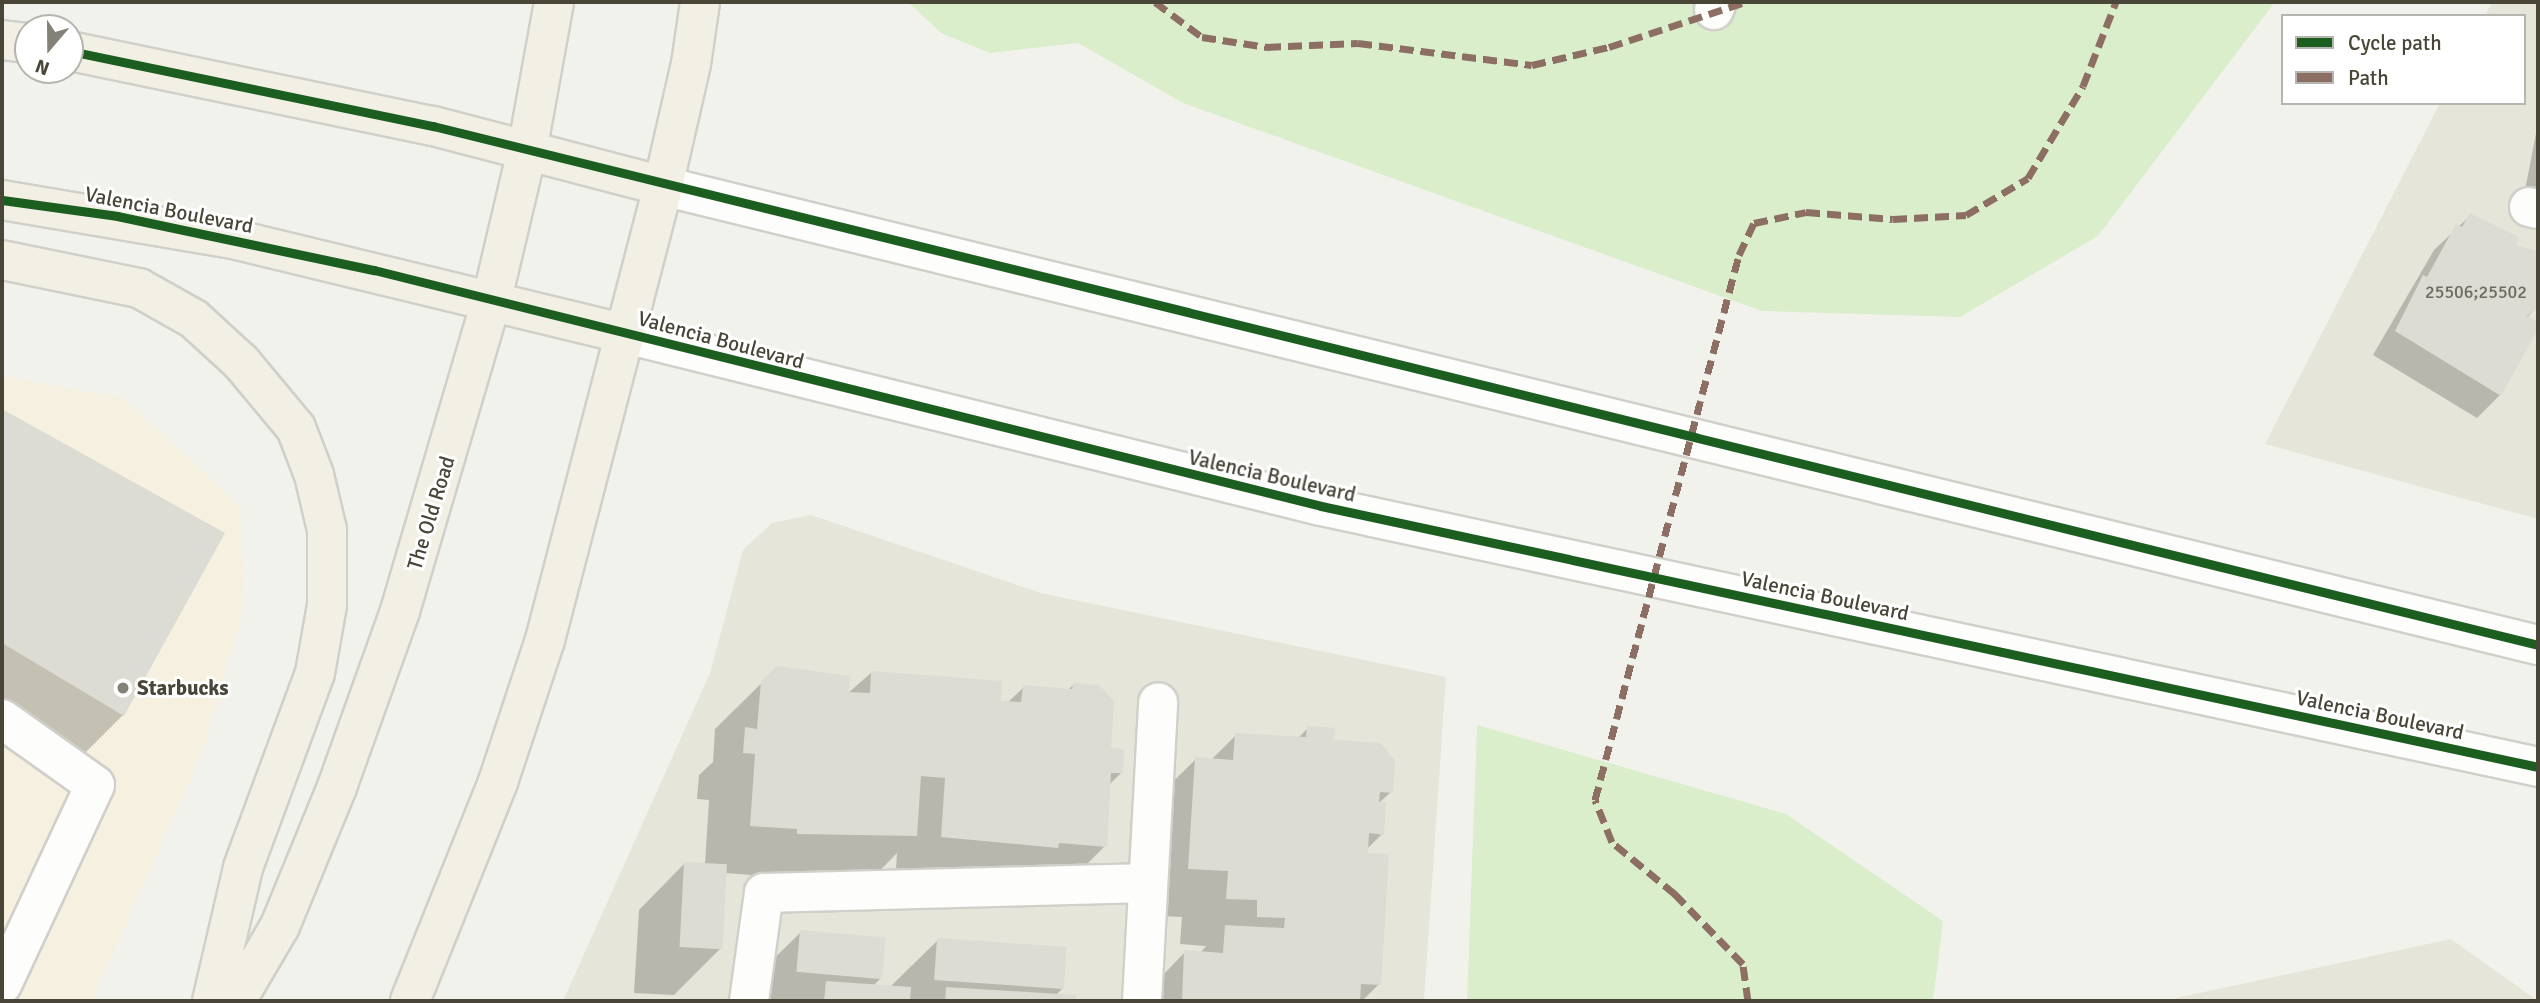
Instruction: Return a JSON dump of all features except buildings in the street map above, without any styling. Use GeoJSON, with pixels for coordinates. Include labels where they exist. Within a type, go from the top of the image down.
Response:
{"type":"FeatureCollection","features":[{"type":"Feature","properties":{"kind":"main road","name":"The Old Road"},"geometry":{"type":"LineString","coordinates":[[236,1001],[280,926],[342,774],[401,611],[492,299],[527,150],[554,2]]}},
{"type":"Feature","properties":{"kind":"main road"},"geometry":{"type":"LineString","coordinates":[[410,1001],[498,782],[545,640],[663,186],[691,64],[700,2]]}},
{"type":"Feature","properties":{"kind":"main road"},"geometry":{"type":"LineString","coordinates":[[84,54],[209,77],[527,150],[663,186]]}},
{"type":"Feature","properties":{"kind":"main road","name":"Valencia Boulevard"},"geometry":{"type":"LineString","coordinates":[[2,200],[233,239],[492,299],[626,334]]}},
{"type":"Feature","properties":{"kind":"main road"},"geometry":{"type":"LineString","coordinates":[[2,260],[139,288],[194,319],[241,362],[296,428],[314,475],[327,530],[327,592],[315,673],[243,869],[212,1001]]}},
{"type":"Feature","properties":{"kind":"street"},"geometry":{"type":"LineString","coordinates":[[663,186],[2538,645]]}},
{"type":"Feature","properties":{"kind":"street","name":"Valencia Boulevard"},"geometry":{"type":"LineString","coordinates":[[626,334],[1307,503],[2538,768]]}},
{"type":"Feature","properties":{"kind":"street"},"geometry":{"type":"LineString","coordinates":[[1142,1001],[1158,702]]}},
{"type":"Feature","properties":{"kind":"street"},"geometry":{"type":"LineString","coordinates":[[2,719],[95,785],[2,984]]}},
{"type":"Feature","properties":{"kind":"street"},"geometry":{"type":"LineString","coordinates":[[749,1001],[764,893],[1148,883]]}},
{"type":"Feature","properties":{"kind":"shaded area"},"geometry":{"type":"Polygon","coordinates":[[[2492,2],[2538,2],[2538,519],[2265,444],[2439,105],[2526,105],[2526,14],[2486,14],[2492,2]]]}},
{"type":"Feature","properties":{"kind":"shaded area"},"geometry":{"type":"Polygon","coordinates":[[[2,376],[123,398],[240,506],[245,605],[203,751],[92,1001],[2,1001],[2,376]]]}},
{"type":"Feature","properties":{"kind":"shaded area"},"geometry":{"type":"Polygon","coordinates":[[[811,515],[1041,593],[1446,677],[1424,1001],[563,1001],[710,673],[743,550],[772,523],[811,515]]]}},
{"type":"Feature","properties":{"kind":"shaded area"},"geometry":{"type":"Polygon","coordinates":[[[2451,939],[2538,1001],[2173,1001],[2176,998],[2451,939]]]}},
{"type":"Feature","properties":{"kind":"green space"},"geometry":{"type":"Polygon","coordinates":[[[908,2],[2275,2],[2098,236],[1960,317],[1762,311],[1183,103],[1078,43],[990,53],[941,33],[908,2]]]}},
{"type":"Feature","properties":{"kind":"green space"},"geometry":{"type":"Polygon","coordinates":[[[1477,725],[1786,814],[1943,921],[1933,1001],[1467,1001],[1477,725]]]}},
{"type":"Feature","properties":{"kind":"marked path"},"geometry":{"type":"LineString","coordinates":[[1155,2],[1202,37],[1267,47],[1358,43],[1532,65],[1609,47],[1745,2]]}},
{"type":"Feature","properties":{"kind":"marked path"},"geometry":{"type":"LineString","coordinates":[[1748,1001],[1743,964],[1675,894],[1612,842],[1595,800],[1739,255],[1754,223],[1806,212],[1893,219],[1966,215],[2028,178],[2083,86],[2116,2]]}},
{"type":"Feature","properties":{"kind":"cycle path"},"geometry":{"type":"LineString","coordinates":[[84,54],[433,126],[2538,645]]}},
{"type":"Feature","properties":{"kind":"cycle path"},"geometry":{"type":"LineString","coordinates":[[2,200],[117,216],[374,270],[1321,506],[2538,767]]}},
{"type":"Feature","properties":{"kind":"place","name":"Starbucks"},"geometry":{"type":"Point","coordinates":[123,688]}}]}
